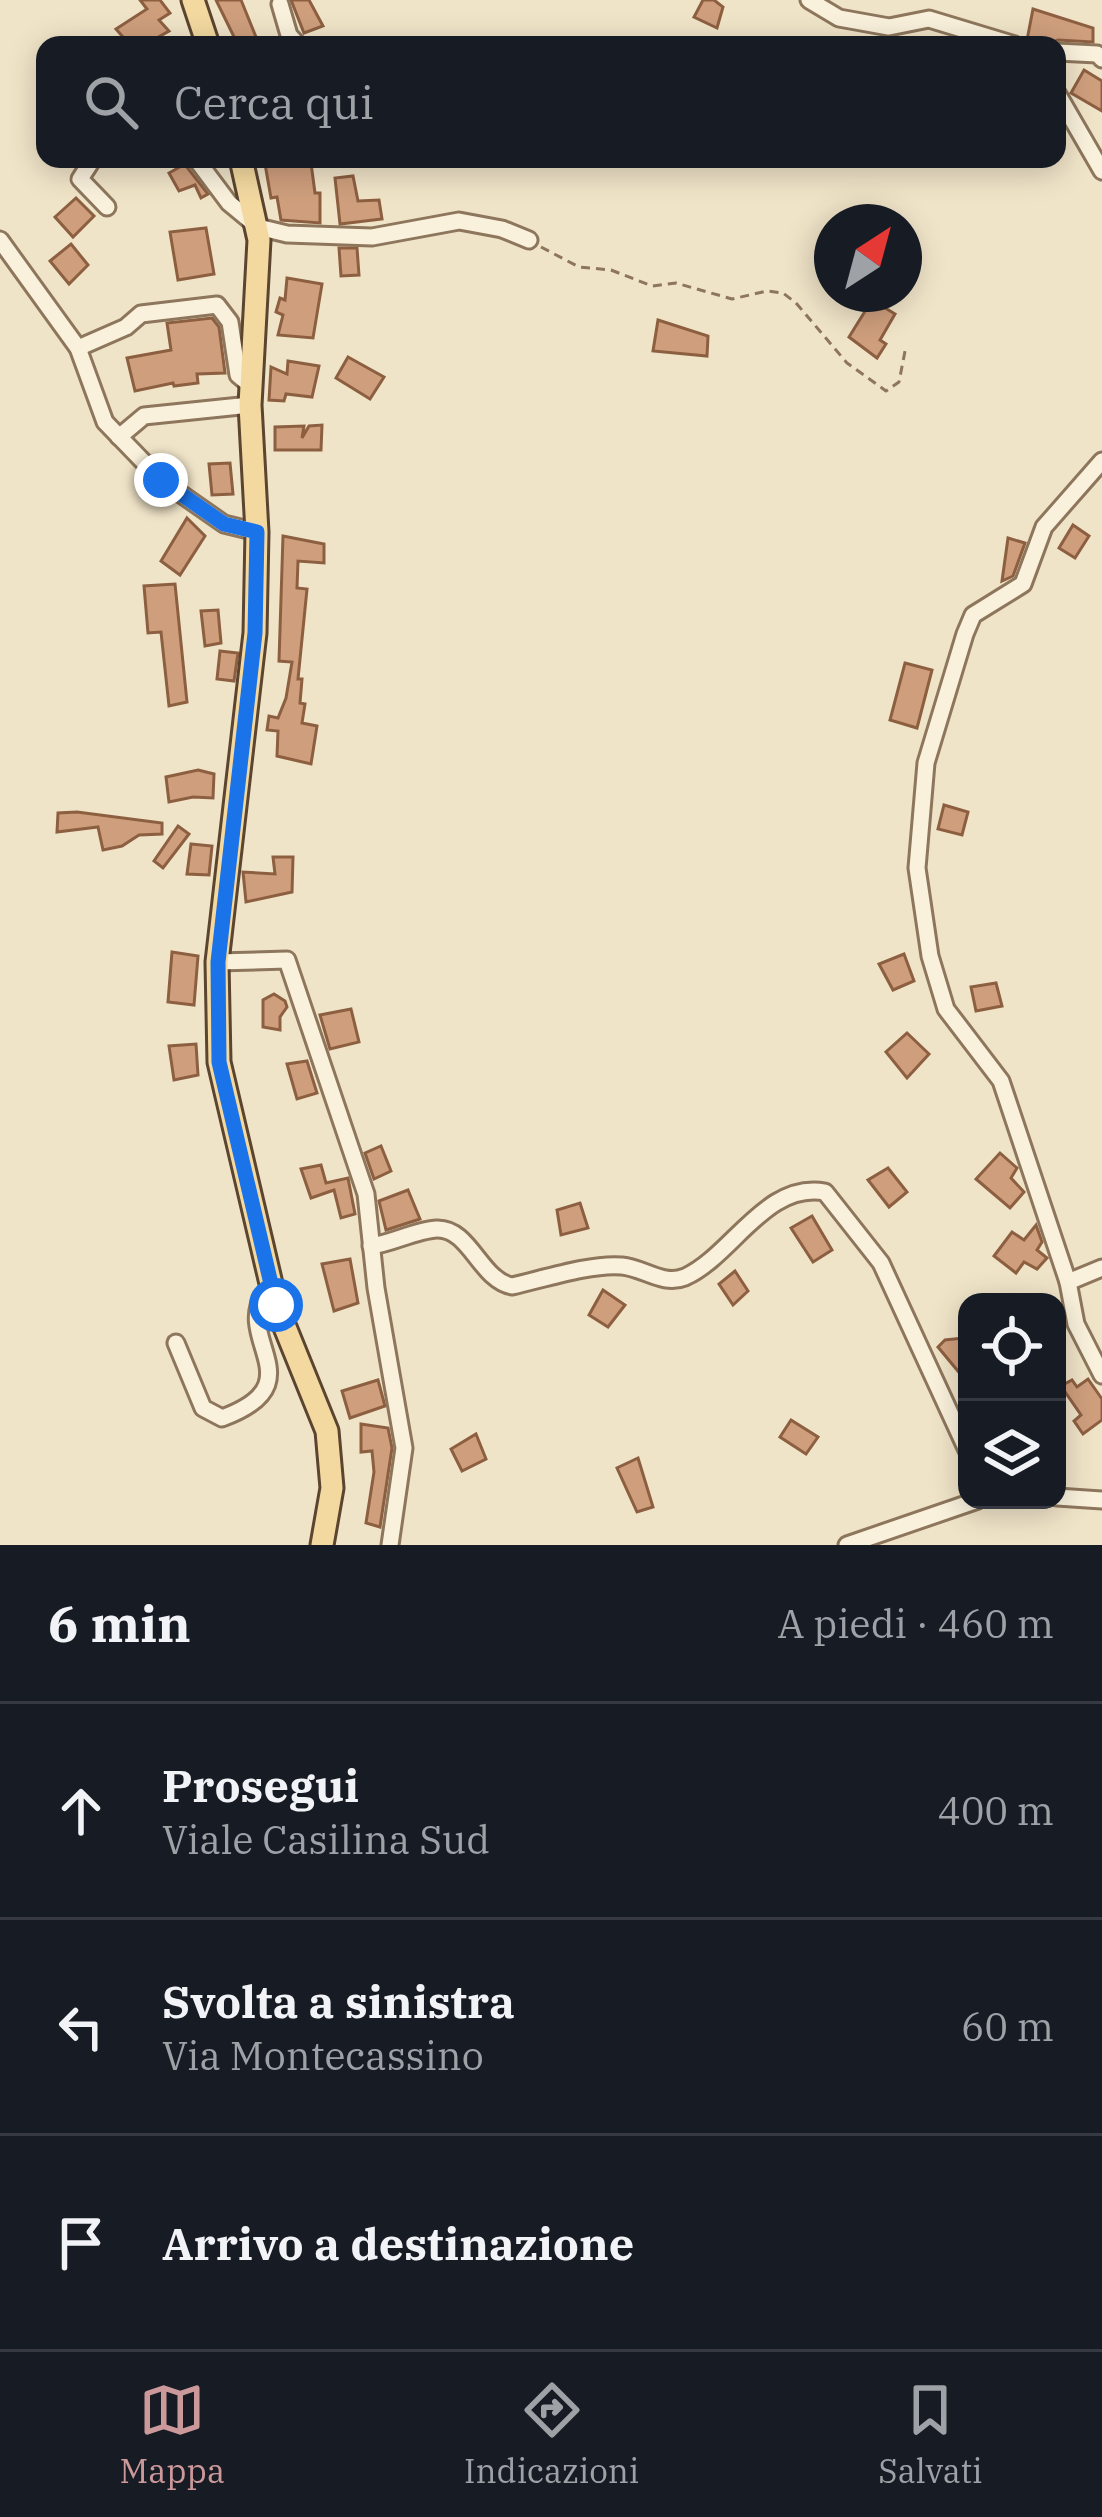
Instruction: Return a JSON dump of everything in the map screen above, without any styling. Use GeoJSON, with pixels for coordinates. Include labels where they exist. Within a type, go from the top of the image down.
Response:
{"type":"FeatureCollection","features":[{"type":"Feature","properties":{"kind":"main road"},"geometry":{"type":"LineString","coordinates":[[193,0],[210,36]]}},
{"type":"Feature","properties":{"kind":"main road"},"geometry":{"type":"LineString","coordinates":[[243,168],[258,227],[250,395],[257,532],[255,633],[218,962],[219,1062],[273,1294],[327,1431],[332,1488],[322,1545]]}},
{"type":"Feature","properties":{"kind":"street"},"geometry":{"type":"LineString","coordinates":[[809,0],[839,18],[890,27],[929,19],[985,36]]}},
{"type":"Feature","properties":{"kind":"street"},"geometry":{"type":"LineString","coordinates":[[280,4],[290,36]]}},
{"type":"Feature","properties":{"kind":"street"},"geometry":{"type":"LineString","coordinates":[[1066,52],[1097,54],[1102,59]]}},
{"type":"Feature","properties":{"kind":"street"},"geometry":{"type":"LineString","coordinates":[[1066,109],[1102,171]]}},
{"type":"Feature","properties":{"kind":"street"},"geometry":{"type":"LineString","coordinates":[[87,168],[80,179],[107,207]]}},
{"type":"Feature","properties":{"kind":"street"},"geometry":{"type":"LineString","coordinates":[[203,168],[229,203],[258,227],[287,234],[372,237],[459,221],[529,240]]}},
{"type":"Feature","properties":{"kind":"street"},"geometry":{"type":"LineString","coordinates":[[0,240],[78,348],[105,422],[161,480],[224,524],[257,532]]}},
{"type":"Feature","properties":{"kind":"street"},"geometry":{"type":"LineString","coordinates":[[78,348],[126,327],[141,314],[217,305],[230,322],[238,375],[250,395],[144,416],[119,437]]}},
{"type":"Feature","properties":{"kind":"street"},"geometry":{"type":"LineString","coordinates":[[1102,461],[1044,527],[1023,584],[973,615],[964,634],[926,763],[917,868],[930,956],[946,1009],[1001,1081],[1068,1282],[1076,1324],[1102,1375]]}},
{"type":"Feature","properties":{"kind":"street"},"geometry":{"type":"LineString","coordinates":[[218,962],[287,960],[366,1194],[404,1448],[390,1545]]}},
{"type":"Feature","properties":{"kind":"street"},"geometry":{"type":"LineString","coordinates":[[371,1246],[443,1229],[456,1235],[503,1285],[620,1266],[679,1280],[772,1205],[808,1192],[825,1192],[881,1263],[958,1430]]}},
{"type":"Feature","properties":{"kind":"street"},"geometry":{"type":"LineString","coordinates":[[1068,1282],[1102,1268]]}},
{"type":"Feature","properties":{"kind":"street"},"geometry":{"type":"LineString","coordinates":[[176,1343],[203,1408],[221,1418],[248,1406],[267,1384],[259,1301],[273,1294]]}},
{"type":"Feature","properties":{"kind":"street"},"geometry":{"type":"LineString","coordinates":[[1066,1498],[1102,1500]]}},
{"type":"Feature","properties":{"kind":"street"},"geometry":{"type":"LineString","coordinates":[[847,1545],[958,1507]]}},
{"type":"Feature","properties":{"kind":"path"},"geometry":{"type":"LineString","coordinates":[[529,240],[579,267],[611,270],[652,286],[676,283],[733,299],[767,291],[783,293],[847,363],[886,391],[899,382],[906,346]]}},
{"type":"Feature","properties":{"kind":"building"},"geometry":{"type":"Polygon","coordinates":[[[140,0],[160,0],[170,13],[159,20],[169,31],[160,36],[122,36],[116,29],[147,9],[140,0]]]}},
{"type":"Feature","properties":{"kind":"building"},"geometry":{"type":"Polygon","coordinates":[[[216,0],[241,0],[256,36],[234,36],[216,0]]]}},
{"type":"Feature","properties":{"kind":"building"},"geometry":{"type":"Polygon","coordinates":[[[291,0],[309,0],[323,26],[304,33],[291,0]]]}},
{"type":"Feature","properties":{"kind":"building"},"geometry":{"type":"Polygon","coordinates":[[[703,0],[714,0],[723,7],[717,28],[694,17],[703,0]]]}},
{"type":"Feature","properties":{"kind":"building"},"geometry":{"type":"Polygon","coordinates":[[[1033,9],[1093,28],[1093,42],[1028,36],[1033,9]]]}},
{"type":"Feature","properties":{"kind":"building"},"geometry":{"type":"Polygon","coordinates":[[[1084,70],[1102,81],[1102,111],[1071,93],[1084,70]]]}},
{"type":"Feature","properties":{"kind":"building"},"geometry":{"type":"Polygon","coordinates":[[[188,168],[208,194],[201,198],[195,185],[179,191],[169,173],[188,168]]]}},
{"type":"Feature","properties":{"kind":"building"},"geometry":{"type":"Polygon","coordinates":[[[266,168],[312,168],[315,193],[320,193],[320,223],[281,220],[277,197],[271,198],[266,168]]]}},
{"type":"Feature","properties":{"kind":"building"},"geometry":{"type":"Polygon","coordinates":[[[353,176],[358,201],[379,200],[382,219],[340,224],[335,178],[353,176]]]}},
{"type":"Feature","properties":{"kind":"building"},"geometry":{"type":"Polygon","coordinates":[[[76,198],[94,216],[73,237],[55,217],[76,198]]]}},
{"type":"Feature","properties":{"kind":"building"},"geometry":{"type":"Polygon","coordinates":[[[206,228],[214,274],[178,280],[170,232],[206,228]]]}},
{"type":"Feature","properties":{"kind":"building"},"geometry":{"type":"Polygon","coordinates":[[[71,244],[88,265],[69,284],[50,261],[71,244]]]}},
{"type":"Feature","properties":{"kind":"building"},"geometry":{"type":"Polygon","coordinates":[[[339,248],[357,248],[359,275],[341,276],[339,248]]]}},
{"type":"Feature","properties":{"kind":"building"},"geometry":{"type":"Polygon","coordinates":[[[287,278],[322,284],[313,338],[278,335],[283,315],[276,312],[280,298],[285,300],[287,278]]]}},
{"type":"Feature","properties":{"kind":"building"},"geometry":{"type":"Polygon","coordinates":[[[865,312],[895,314],[880,340],[886,344],[877,358],[849,337],[865,312]]]}},
{"type":"Feature","properties":{"kind":"building"},"geometry":{"type":"Polygon","coordinates":[[[212,318],[219,327],[225,373],[197,374],[198,383],[135,391],[127,358],[171,350],[167,323],[212,318]]]}},
{"type":"Feature","properties":{"kind":"building"},"geometry":{"type":"Polygon","coordinates":[[[658,320],[708,336],[707,356],[653,351],[658,320]]]}},
{"type":"Feature","properties":{"kind":"building"},"geometry":{"type":"Polygon","coordinates":[[[348,357],[384,377],[370,399],[336,378],[348,357]]]}},
{"type":"Feature","properties":{"kind":"building"},"geometry":{"type":"Polygon","coordinates":[[[288,361],[319,366],[312,397],[286,394],[284,401],[269,400],[271,367],[287,374],[288,361]]]}},
{"type":"Feature","properties":{"kind":"building"},"geometry":{"type":"Polygon","coordinates":[[[322,425],[321,450],[275,450],[275,427],[304,426],[302,438],[309,426],[322,425]]]}},
{"type":"Feature","properties":{"kind":"building"},"geometry":{"type":"Polygon","coordinates":[[[230,463],[233,494],[212,495],[209,464],[230,463]]]}},
{"type":"Feature","properties":{"kind":"building"},"geometry":{"type":"Polygon","coordinates":[[[187,518],[205,536],[180,575],[161,561],[187,518]]]}},
{"type":"Feature","properties":{"kind":"building"},"geometry":{"type":"Polygon","coordinates":[[[1073,525],[1089,536],[1075,558],[1059,548],[1073,525]]]}},
{"type":"Feature","properties":{"kind":"building"},"geometry":{"type":"Polygon","coordinates":[[[283,536],[324,544],[324,563],[298,561],[297,588],[307,589],[298,679],[302,679],[300,703],[305,704],[302,723],[317,726],[311,764],[277,756],[278,731],[267,730],[269,716],[278,718],[286,698],[292,662],[279,661],[283,536]]]}},
{"type":"Feature","properties":{"kind":"building"},"geometry":{"type":"Polygon","coordinates":[[[1008,538],[1025,543],[1013,576],[1002,581],[1008,538]]]}},
{"type":"Feature","properties":{"kind":"building"},"geometry":{"type":"Polygon","coordinates":[[[175,584],[187,702],[169,706],[161,632],[148,633],[144,586],[175,584]]]}},
{"type":"Feature","properties":{"kind":"building"},"geometry":{"type":"Polygon","coordinates":[[[218,610],[221,643],[205,646],[201,611],[218,610]]]}},
{"type":"Feature","properties":{"kind":"building"},"geometry":{"type":"Polygon","coordinates":[[[220,651],[238,653],[234,681],[217,679],[220,651]]]}},
{"type":"Feature","properties":{"kind":"building"},"geometry":{"type":"Polygon","coordinates":[[[905,663],[932,670],[917,728],[890,720],[905,663]]]}},
{"type":"Feature","properties":{"kind":"building"},"geometry":{"type":"Polygon","coordinates":[[[198,770],[214,774],[213,798],[169,802],[166,777],[198,770]]]}},
{"type":"Feature","properties":{"kind":"building"},"geometry":{"type":"Polygon","coordinates":[[[944,805],[968,812],[962,835],[938,829],[944,805]]]}},
{"type":"Feature","properties":{"kind":"building"},"geometry":{"type":"Polygon","coordinates":[[[58,813],[162,823],[162,834],[139,835],[122,846],[103,850],[98,827],[57,832],[58,813]]]}},
{"type":"Feature","properties":{"kind":"building"},"geometry":{"type":"Polygon","coordinates":[[[178,826],[189,834],[163,868],[154,861],[178,826]]]}},
{"type":"Feature","properties":{"kind":"building"},"geometry":{"type":"Polygon","coordinates":[[[191,844],[212,846],[209,875],[187,874],[191,844]]]}},
{"type":"Feature","properties":{"kind":"building"},"geometry":{"type":"Polygon","coordinates":[[[273,857],[293,857],[292,892],[246,902],[243,872],[275,874],[273,857]]]}},
{"type":"Feature","properties":{"kind":"building"},"geometry":{"type":"Polygon","coordinates":[[[172,952],[198,956],[194,1005],[168,1002],[172,952]]]}},
{"type":"Feature","properties":{"kind":"building"},"geometry":{"type":"Polygon","coordinates":[[[904,954],[914,981],[893,990],[879,964],[904,954]]]}},
{"type":"Feature","properties":{"kind":"building"},"geometry":{"type":"Polygon","coordinates":[[[996,983],[1002,1006],[976,1011],[971,987],[996,983]]]}},
{"type":"Feature","properties":{"kind":"building"},"geometry":{"type":"Polygon","coordinates":[[[274,994],[287,1007],[280,1017],[280,1030],[263,1027],[263,1000],[274,994]]]}},
{"type":"Feature","properties":{"kind":"building"},"geometry":{"type":"Polygon","coordinates":[[[351,1009],[359,1042],[330,1049],[320,1015],[351,1009]]]}},
{"type":"Feature","properties":{"kind":"building"},"geometry":{"type":"Polygon","coordinates":[[[907,1033],[929,1054],[907,1078],[886,1052],[907,1033]]]}},
{"type":"Feature","properties":{"kind":"building"},"geometry":{"type":"Polygon","coordinates":[[[196,1044],[198,1075],[174,1080],[169,1046],[196,1044]]]}},
{"type":"Feature","properties":{"kind":"building"},"geometry":{"type":"Polygon","coordinates":[[[307,1061],[317,1093],[297,1099],[287,1064],[307,1061]]]}},
{"type":"Feature","properties":{"kind":"building"},"geometry":{"type":"Polygon","coordinates":[[[381,1146],[391,1171],[374,1179],[365,1153],[381,1146]]]}},
{"type":"Feature","properties":{"kind":"building"},"geometry":{"type":"Polygon","coordinates":[[[1000,1153],[1017,1168],[1011,1178],[1024,1192],[1010,1208],[976,1179],[1000,1153]]]}},
{"type":"Feature","properties":{"kind":"building"},"geometry":{"type":"Polygon","coordinates":[[[321,1165],[326,1183],[348,1178],[355,1214],[341,1218],[334,1190],[311,1198],[301,1169],[321,1165]]]}},
{"type":"Feature","properties":{"kind":"building"},"geometry":{"type":"Polygon","coordinates":[[[888,1168],[907,1192],[889,1207],[868,1180],[888,1168]]]}},
{"type":"Feature","properties":{"kind":"building"},"geometry":{"type":"Polygon","coordinates":[[[408,1190],[420,1219],[386,1230],[379,1201],[408,1190]]]}},
{"type":"Feature","properties":{"kind":"building"},"geometry":{"type":"Polygon","coordinates":[[[580,1203],[588,1228],[561,1235],[557,1210],[580,1203]]]}},
{"type":"Feature","properties":{"kind":"building"},"geometry":{"type":"Polygon","coordinates":[[[812,1216],[832,1250],[813,1262],[791,1228],[812,1216]]]}},
{"type":"Feature","properties":{"kind":"building"},"geometry":{"type":"Polygon","coordinates":[[[1036,1225],[1042,1242],[1037,1250],[1047,1258],[1037,1269],[1024,1262],[1016,1273],[994,1256],[1012,1232],[1024,1240],[1036,1225]]]}},
{"type":"Feature","properties":{"kind":"building"},"geometry":{"type":"Polygon","coordinates":[[[350,1259],[358,1303],[334,1311],[322,1264],[350,1259]]]}},
{"type":"Feature","properties":{"kind":"building"},"geometry":{"type":"Polygon","coordinates":[[[735,1271],[748,1291],[733,1305],[719,1284],[735,1271]]]}},
{"type":"Feature","properties":{"kind":"building"},"geometry":{"type":"Polygon","coordinates":[[[603,1290],[625,1305],[608,1327],[589,1315],[603,1290]]]}},
{"type":"Feature","properties":{"kind":"building"},"geometry":{"type":"Polygon","coordinates":[[[958,1339],[958,1371],[938,1347],[945,1340],[958,1339]]]}},
{"type":"Feature","properties":{"kind":"building"},"geometry":{"type":"Polygon","coordinates":[[[1088,1379],[1102,1399],[1102,1420],[1083,1434],[1074,1421],[1081,1415],[1066,1393],[1066,1383],[1072,1380],[1077,1387],[1088,1379]]]}},
{"type":"Feature","properties":{"kind":"building"},"geometry":{"type":"Polygon","coordinates":[[[378,1380],[385,1406],[350,1418],[342,1391],[378,1380]]]}},
{"type":"Feature","properties":{"kind":"building"},"geometry":{"type":"Polygon","coordinates":[[[791,1420],[818,1437],[806,1454],[780,1437],[791,1420]]]}},
{"type":"Feature","properties":{"kind":"building"},"geometry":{"type":"Polygon","coordinates":[[[361,1424],[388,1428],[392,1448],[380,1527],[366,1523],[374,1472],[372,1451],[361,1452],[361,1424]]]}},
{"type":"Feature","properties":{"kind":"building"},"geometry":{"type":"Polygon","coordinates":[[[476,1434],[486,1459],[462,1471],[451,1449],[476,1434]]]}},
{"type":"Feature","properties":{"kind":"building"},"geometry":{"type":"Polygon","coordinates":[[[638,1458],[653,1507],[637,1512],[617,1468],[638,1458]]]}},
{"type":"Feature","properties":{"kind":"route"},"geometry":{"type":"LineString","coordinates":[[161,480],[224,524],[257,532],[255,633],[218,962],[219,1062],[276,1305]]}}]}
